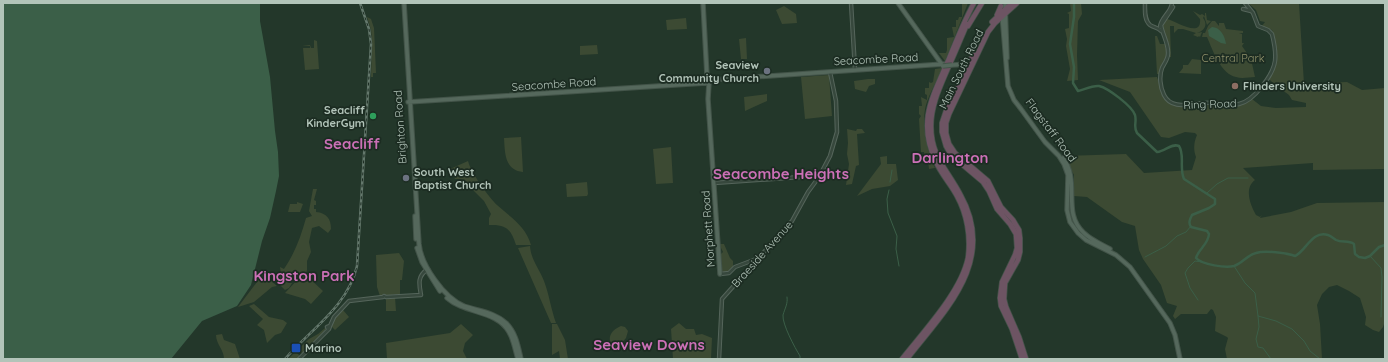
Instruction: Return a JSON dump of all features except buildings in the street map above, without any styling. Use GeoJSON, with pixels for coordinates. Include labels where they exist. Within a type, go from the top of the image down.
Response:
{"type":"FeatureCollection","features":[{"type":"Feature","properties":{"kind":"highway"},"geometry":{"type":"LineString","coordinates":[[902,359],[954,292],[968,258],[968,231],[965,214],[957,196],[937,165],[931,150],[927,133],[927,120],[930,103],[971,3]]}},
{"type":"Feature","properties":{"kind":"highway"},"geometry":{"type":"LineString","coordinates":[[950,54],[974,3]]}},
{"type":"Feature","properties":{"kind":"highway"},"geometry":{"type":"LineString","coordinates":[[907,359],[951,303],[961,288],[970,266],[973,247],[972,230],[966,205],[940,162],[934,148],[931,133],[931,120],[934,104],[978,3]]}},
{"type":"Feature","properties":{"kind":"highway"},"geometry":{"type":"LineString","coordinates":[[962,38],[982,3]]}},
{"type":"Feature","properties":{"kind":"highway","name":"Main South Road"},"geometry":{"type":"LineString","coordinates":[[1017,3],[1003,8],[996,20],[987,28],[956,95],[946,111],[942,123],[942,132],[946,146],[951,155],[986,185],[997,209],[1010,224],[1016,234],[1017,248],[1002,282],[1000,298],[1001,306],[1012,329],[1022,359]]}},
{"type":"Feature","properties":{"kind":"highway"},"geometry":{"type":"LineString","coordinates":[[996,20],[1003,8],[1012,4]]}},
{"type":"Feature","properties":{"kind":"highway"},"geometry":{"type":"LineString","coordinates":[[966,71],[963,64],[971,62]]}},
{"type":"Feature","properties":{"kind":"highway","name":"Main South Road"},"geometry":{"type":"LineString","coordinates":[[971,62],[956,95],[946,123],[946,133],[949,144],[959,156],[988,181],[1001,207],[1014,223],[1020,234],[1020,252],[1018,260],[1005,283],[1004,298],[1006,308],[1026,359]]}},
{"type":"Feature","properties":{"kind":"main road","name":"Brighton Road"},"geometry":{"type":"LineString","coordinates":[[402,3],[410,102],[418,250]]}},
{"type":"Feature","properties":{"kind":"main road","name":"Brighton Road"},"geometry":{"type":"LineString","coordinates":[[402,3],[410,102],[418,250]]}},
{"type":"Feature","properties":{"kind":"main road","name":"Morphett Road"},"geometry":{"type":"LineString","coordinates":[[702,3],[720,274]]}},
{"type":"Feature","properties":{"kind":"main road"},"geometry":{"type":"LineString","coordinates":[[900,3],[943,65]]}},
{"type":"Feature","properties":{"kind":"main road","name":"Flagstaff Road"},"geometry":{"type":"LineString","coordinates":[[1003,8],[1003,23],[1009,80],[1015,97],[1043,137],[1062,156],[1069,166],[1072,179],[1071,206],[1074,220],[1089,238],[1118,253],[1129,263],[1176,330],[1181,359]]}},
{"type":"Feature","properties":{"kind":"main road","name":"Flagstaff Road"},"geometry":{"type":"LineString","coordinates":[[1003,8],[1005,42]]}},
{"type":"Feature","properties":{"kind":"main road"},"geometry":{"type":"LineString","coordinates":[[996,20],[1003,23]]}},
{"type":"Feature","properties":{"kind":"main road","name":"Seacombe Road"},"geometry":{"type":"LineString","coordinates":[[410,102],[707,82],[714,80],[830,71],[963,64]]}},
{"type":"Feature","properties":{"kind":"main road"},"geometry":{"type":"LineString","coordinates":[[410,110],[411,104],[419,102]]}},
{"type":"Feature","properties":{"kind":"main road"},"geometry":{"type":"LineString","coordinates":[[418,250],[425,271],[451,299],[464,306],[494,316],[506,323],[514,335],[522,359]]}},
{"type":"Feature","properties":{"kind":"main road"},"geometry":{"type":"LineString","coordinates":[[425,271],[430,276],[437,288],[450,301],[459,307],[493,318],[504,325],[511,336],[518,359]]}},
{"type":"Feature","properties":{"kind":"main road"},"geometry":{"type":"LineString","coordinates":[[450,301],[453,308],[459,307]]}},
{"type":"Feature","properties":{"kind":"main road"},"geometry":{"type":"LineString","coordinates":[[512,356],[515,356],[518,359]]}},
{"type":"Feature","properties":{"kind":"street"},"geometry":{"type":"LineString","coordinates":[[851,3],[855,70]]}},
{"type":"Feature","properties":{"kind":"street","name":"Ring Road"},"geometry":{"type":"LineString","coordinates":[[1146,3],[1147,21],[1152,26],[1159,26],[1164,36],[1168,54],[1160,79],[1163,92],[1168,100],[1173,104],[1182,105],[1207,103],[1240,104],[1250,99],[1256,93],[1272,71],[1275,60],[1272,34],[1269,30],[1258,26],[1251,11],[1244,3]]}},
{"type":"Feature","properties":{"kind":"street"},"geometry":{"type":"LineString","coordinates":[[1159,26],[1165,16],[1172,10],[1173,3]]}},
{"type":"Feature","properties":{"kind":"street"},"geometry":{"type":"LineString","coordinates":[[1243,9],[1251,11]]}},
{"type":"Feature","properties":{"kind":"street","name":"Braeside Avenue"},"geometry":{"type":"LineString","coordinates":[[719,359],[721,301],[792,221],[830,156],[837,132],[836,101],[830,71]]}},
{"type":"Feature","properties":{"kind":"street"},"geometry":{"type":"LineString","coordinates":[[714,183],[815,176],[819,177]]}},
{"type":"Feature","properties":{"kind":"street"},"geometry":{"type":"LineString","coordinates":[[720,274],[729,273],[735,267],[759,258]]}},
{"type":"Feature","properties":{"kind":"street"},"geometry":{"type":"LineString","coordinates":[[751,260],[754,263]]}},
{"type":"Feature","properties":{"kind":"street"},"geometry":{"type":"LineString","coordinates":[[299,359],[329,328],[334,317],[352,300],[420,294],[419,278],[425,271]]}},
{"type":"Feature","properties":{"kind":"green space"},"geometry":{"type":"Polygon","coordinates":[[[962,3],[968,3],[945,61],[939,53],[946,53],[947,38],[954,37],[952,27],[956,27],[956,20],[958,20],[959,17],[962,17],[962,3]]]}},
{"type":"Feature","properties":{"kind":"green space"},"geometry":{"type":"Polygon","coordinates":[[[1070,3],[1081,3],[1082,14],[1078,21],[1078,80],[1067,81],[1070,69],[1065,29],[1069,28],[1069,14],[1067,13],[1071,11],[1070,3]]]}},
{"type":"Feature","properties":{"kind":"green space"},"geometry":{"type":"Polygon","coordinates":[[[1248,3],[1299,3],[1304,84],[1347,82],[1362,90],[1385,88],[1385,169],[1313,170],[1313,163],[1243,168],[1255,180],[1250,187],[1249,197],[1256,215],[1260,217],[1262,215],[1260,218],[1291,212],[1317,203],[1385,202],[1385,321],[1383,327],[1379,332],[1365,325],[1366,317],[1360,298],[1337,285],[1329,287],[1322,294],[1317,305],[1320,324],[1322,359],[1227,359],[1225,349],[1228,338],[1215,331],[1216,317],[1213,310],[1211,309],[1207,314],[1181,314],[1175,319],[1173,316],[1177,306],[1167,303],[1161,285],[1143,259],[1139,250],[1135,226],[1122,222],[1087,197],[1074,196],[1074,175],[1064,156],[1126,154],[1144,173],[1192,170],[1196,157],[1194,146],[1197,135],[1195,133],[1185,132],[1169,138],[1161,137],[1130,92],[1099,80],[1157,77],[1164,97],[1171,104],[1176,106],[1205,103],[1241,105],[1252,99],[1261,106],[1276,108],[1306,107],[1306,103],[1292,100],[1289,95],[1268,78],[1275,66],[1277,54],[1274,37],[1272,30],[1261,27],[1265,22],[1260,21],[1256,10],[1248,3]]]}},
{"type":"Feature","properties":{"kind":"green space"},"geometry":{"type":"Polygon","coordinates":[[[784,6],[796,14],[797,23],[782,24],[776,10],[784,6]]]}},
{"type":"Feature","properties":{"kind":"green space"},"geometry":{"type":"Polygon","coordinates":[[[1193,11],[1205,16],[1206,13],[1207,20],[1211,21],[1207,25],[1204,16],[1205,27],[1202,31],[1197,33],[1202,32],[1200,37],[1193,35],[1196,33],[1183,29],[1178,29],[1174,33],[1174,26],[1170,26],[1171,57],[1169,57],[1169,50],[1162,24],[1167,19],[1188,27],[1197,28],[1200,25],[1200,19],[1193,11]]]}},
{"type":"Feature","properties":{"kind":"green space"},"geometry":{"type":"Polygon","coordinates":[[[367,17],[371,19],[374,28],[376,73],[373,73],[373,77],[371,77],[371,30],[367,17]]]}},
{"type":"Feature","properties":{"kind":"green space"},"geometry":{"type":"Polygon","coordinates":[[[686,18],[687,29],[667,30],[666,20],[686,18]]]}},
{"type":"Feature","properties":{"kind":"green space","name":"Central Park"},"geometry":{"type":"Polygon","coordinates":[[[1212,21],[1215,21],[1219,26],[1219,23],[1224,23],[1226,29],[1243,31],[1243,33],[1239,33],[1242,34],[1242,43],[1244,43],[1242,46],[1251,59],[1255,77],[1236,77],[1231,75],[1222,67],[1207,37],[1202,37],[1203,33],[1205,33],[1212,21]]]}},
{"type":"Feature","properties":{"kind":"green space"},"geometry":{"type":"Polygon","coordinates":[[[1155,36],[1157,36],[1160,44],[1165,44],[1167,54],[1159,74],[1157,74],[1155,36]]]}},
{"type":"Feature","properties":{"kind":"green space"},"geometry":{"type":"Polygon","coordinates":[[[746,38],[747,59],[741,59],[739,39],[746,38]]]}},
{"type":"Feature","properties":{"kind":"green space"},"geometry":{"type":"Polygon","coordinates":[[[314,40],[317,41],[319,69],[305,70],[303,48],[310,48],[310,46],[302,45],[310,45],[311,48],[314,48],[314,40]]]}},
{"type":"Feature","properties":{"kind":"green space"},"geometry":{"type":"Polygon","coordinates":[[[597,45],[598,54],[580,55],[580,46],[597,45]]]}},
{"type":"Feature","properties":{"kind":"green space"},"geometry":{"type":"Polygon","coordinates":[[[1192,59],[1201,60],[1201,74],[1179,73],[1183,68],[1183,65],[1188,65],[1192,59]]]}},
{"type":"Feature","properties":{"kind":"green space"},"geometry":{"type":"Polygon","coordinates":[[[942,68],[926,105],[925,112],[924,120],[926,137],[935,168],[929,169],[928,161],[925,161],[924,152],[921,152],[919,119],[921,116],[919,114],[919,106],[922,106],[921,97],[927,100],[925,88],[929,88],[929,82],[933,82],[935,69],[942,68]]]}},
{"type":"Feature","properties":{"kind":"green space"},"geometry":{"type":"Polygon","coordinates":[[[829,75],[832,116],[805,119],[801,77],[829,75]]]}},
{"type":"Feature","properties":{"kind":"green space"},"geometry":{"type":"Polygon","coordinates":[[[875,79],[875,84],[869,86],[866,92],[855,89],[854,81],[875,79]]]}},
{"type":"Feature","properties":{"kind":"green space"},"geometry":{"type":"Polygon","coordinates":[[[767,94],[767,101],[745,111],[744,97],[767,94]]]}},
{"type":"Feature","properties":{"kind":"green space"},"geometry":{"type":"Polygon","coordinates":[[[847,129],[856,131],[857,129],[862,129],[865,133],[857,134],[859,165],[856,166],[852,184],[846,185],[849,164],[847,154],[847,129]]]}},
{"type":"Feature","properties":{"kind":"green space"},"geometry":{"type":"Polygon","coordinates":[[[521,137],[523,172],[517,171],[509,164],[505,154],[504,138],[521,137]]]}},
{"type":"Feature","properties":{"kind":"green space"},"geometry":{"type":"Polygon","coordinates":[[[671,147],[673,183],[656,184],[653,149],[671,147]]]}},
{"type":"Feature","properties":{"kind":"green space"},"geometry":{"type":"Polygon","coordinates":[[[887,156],[887,164],[896,164],[898,180],[890,186],[872,189],[857,196],[881,164],[880,157],[887,156]]]}},
{"type":"Feature","properties":{"kind":"green space"},"geometry":{"type":"Polygon","coordinates":[[[468,161],[476,178],[485,190],[497,205],[521,227],[529,238],[531,245],[516,245],[512,235],[507,229],[500,226],[489,225],[489,218],[491,214],[484,201],[462,179],[455,179],[450,169],[468,161]]]}},
{"type":"Feature","properties":{"kind":"green space"},"geometry":{"type":"Polygon","coordinates":[[[587,182],[587,196],[567,197],[566,184],[587,182]]]}},
{"type":"Feature","properties":{"kind":"green space"},"geometry":{"type":"Polygon","coordinates":[[[313,189],[317,189],[314,200],[316,201],[316,205],[314,205],[314,209],[316,209],[316,212],[328,217],[331,229],[328,233],[319,226],[312,228],[309,242],[311,252],[307,261],[306,274],[292,279],[287,277],[286,280],[282,280],[292,283],[289,288],[285,290],[276,281],[275,277],[281,274],[280,267],[284,269],[291,257],[300,238],[306,218],[312,216],[309,211],[313,189]]]}},
{"type":"Feature","properties":{"kind":"green space"},"geometry":{"type":"Polygon","coordinates":[[[297,202],[303,204],[300,212],[288,212],[290,204],[297,204],[297,202]]]}},
{"type":"Feature","properties":{"kind":"green space"},"geometry":{"type":"Polygon","coordinates":[[[719,244],[724,244],[730,258],[733,261],[733,267],[728,272],[721,272],[720,255],[723,252],[719,244]]]}},
{"type":"Feature","properties":{"kind":"green space"},"geometry":{"type":"Polygon","coordinates":[[[530,246],[534,260],[546,286],[556,323],[551,323],[518,248],[530,246]]]}},
{"type":"Feature","properties":{"kind":"green space"},"geometry":{"type":"Polygon","coordinates":[[[399,253],[404,261],[402,280],[400,280],[400,294],[380,296],[377,287],[376,255],[399,253]]]}},
{"type":"Feature","properties":{"kind":"green space"},"geometry":{"type":"Polygon","coordinates":[[[263,274],[277,286],[272,287],[254,302],[238,307],[263,274]]]}},
{"type":"Feature","properties":{"kind":"green space"},"geometry":{"type":"Polygon","coordinates":[[[302,276],[308,277],[323,291],[311,304],[305,299],[285,293],[302,276]]]}},
{"type":"Feature","properties":{"kind":"green space"},"geometry":{"type":"Polygon","coordinates":[[[386,297],[395,297],[396,311],[386,311],[386,297]]]}},
{"type":"Feature","properties":{"kind":"green space"},"geometry":{"type":"Polygon","coordinates":[[[254,304],[269,317],[283,320],[287,323],[281,333],[275,335],[267,343],[264,330],[257,325],[263,319],[249,306],[254,304]]]}},
{"type":"Feature","properties":{"kind":"green space"},"geometry":{"type":"Polygon","coordinates":[[[343,310],[349,317],[335,330],[331,326],[335,318],[343,310]]]}},
{"type":"Feature","properties":{"kind":"green space"},"geometry":{"type":"Polygon","coordinates":[[[679,323],[686,329],[694,329],[696,335],[702,334],[712,338],[711,359],[673,359],[671,329],[679,323]]]}},
{"type":"Feature","properties":{"kind":"green space"},"geometry":{"type":"Polygon","coordinates":[[[461,324],[473,335],[465,343],[463,351],[467,359],[387,359],[386,343],[450,333],[461,324]]]}},
{"type":"Feature","properties":{"kind":"green space"},"geometry":{"type":"Polygon","coordinates":[[[552,324],[557,324],[565,340],[568,359],[560,359],[559,351],[552,355],[552,324]]]}},
{"type":"Feature","properties":{"kind":"green space"},"geometry":{"type":"Polygon","coordinates":[[[621,326],[625,327],[628,331],[626,338],[619,346],[612,345],[610,342],[610,336],[615,329],[621,326]]]}},
{"type":"Feature","properties":{"kind":"green space"},"geometry":{"type":"Polygon","coordinates":[[[325,328],[326,329],[303,354],[299,351],[297,353],[300,356],[297,359],[288,359],[309,339],[325,328]]]}},
{"type":"Feature","properties":{"kind":"green space"},"geometry":{"type":"Polygon","coordinates":[[[222,334],[224,340],[235,344],[240,359],[224,359],[216,335],[222,334]]]}},
{"type":"Feature","properties":{"kind":"shaded area"},"geometry":{"type":"Polygon","coordinates":[[[3,3],[260,3],[260,21],[270,77],[278,152],[279,176],[270,218],[262,241],[251,285],[237,306],[202,321],[171,359],[3,359],[3,3]]]}},
{"type":"Feature","properties":{"kind":"shaded area"},"geometry":{"type":"Polygon","coordinates":[[[1215,27],[1222,32],[1226,44],[1221,43],[1209,36],[1208,30],[1215,27]]]}},
{"type":"Feature","properties":{"kind":"waterway"},"geometry":{"type":"LineString","coordinates":[[1074,3],[1074,17],[1070,44],[1074,67],[1073,83],[1078,91],[1099,86],[1103,87],[1119,98],[1133,111],[1136,120],[1135,129],[1137,133],[1157,152],[1171,146],[1179,146],[1182,153],[1182,170],[1184,179],[1215,199],[1215,204],[1192,215],[1190,220],[1191,227],[1207,231],[1209,234],[1207,241],[1196,258],[1214,265],[1230,267],[1237,265],[1247,257],[1260,252],[1276,252],[1295,256],[1313,238],[1322,234],[1329,235],[1338,241],[1350,242],[1354,244],[1355,254],[1359,257],[1365,258],[1370,256],[1379,247],[1385,245]]}},
{"type":"Feature","properties":{"kind":"waterway"},"geometry":{"type":"LineString","coordinates":[[890,182],[892,170]]}},
{"type":"Feature","properties":{"kind":"waterway"},"geometry":{"type":"LineString","coordinates":[[1207,193],[1217,184],[1228,178],[1248,178]]}},
{"type":"Feature","properties":{"kind":"waterway"},"geometry":{"type":"LineString","coordinates":[[889,190],[887,199],[888,213],[897,236],[896,249],[899,266]]}},
{"type":"Feature","properties":{"kind":"waterway"},"geometry":{"type":"LineString","coordinates":[[1145,257],[1166,246],[1177,236],[1186,232],[1191,226]]}},
{"type":"Feature","properties":{"kind":"waterway"},"geometry":{"type":"LineString","coordinates":[[1370,256],[1381,268],[1381,317]]}},
{"type":"Feature","properties":{"kind":"waterway"},"geometry":{"type":"LineString","coordinates":[[1198,300],[1190,288],[1185,273],[1195,261],[1202,262]]}},
{"type":"Feature","properties":{"kind":"waterway"},"geometry":{"type":"LineString","coordinates":[[1234,266],[1245,283],[1255,293],[1258,316],[1276,321],[1292,329],[1304,341],[1310,351],[1320,359]]}},
{"type":"Feature","properties":{"kind":"waterway"},"geometry":{"type":"LineString","coordinates":[[787,297],[787,304],[783,319],[800,359]]}},
{"type":"Feature","properties":{"kind":"waterway"},"geometry":{"type":"LineString","coordinates":[[1258,316],[1259,327],[1256,339],[1258,347],[1263,348],[1271,359]]}},
{"type":"Feature","properties":{"kind":"railway"},"geometry":{"type":"LineString","coordinates":[[285,359],[337,305],[346,293],[357,266],[371,44],[369,29],[360,3]]}},
{"type":"Feature","properties":{"kind":"place","name":"Seaview Community Church"},"geometry":{"type":"Point","coordinates":[767,71]}},
{"type":"Feature","properties":{"kind":"place","name":"Flinders University"},"geometry":{"type":"Point","coordinates":[1235,86]}},
{"type":"Feature","properties":{"kind":"place","name":"Seacliff KinderGym"},"geometry":{"type":"Point","coordinates":[373,116]}},
{"type":"Feature","properties":{"kind":"place","name":"South West Baptist Church"},"geometry":{"type":"Point","coordinates":[406,178]}},
{"type":"Feature","properties":{"kind":"place","name":"Marino"},"geometry":{"type":"Point","coordinates":[296,348]}},
{"type":"Feature","properties":{"kind":"district","name":"Seacliff"},"geometry":{"type":"Point","coordinates":[352,144]}},
{"type":"Feature","properties":{"kind":"district","name":"Darlington"},"geometry":{"type":"Point","coordinates":[950,158]}},
{"type":"Feature","properties":{"kind":"district","name":"Seacombe Heights"},"geometry":{"type":"Point","coordinates":[781,174]}},
{"type":"Feature","properties":{"kind":"district","name":"Kingston Park"},"geometry":{"type":"Point","coordinates":[304,276]}},
{"type":"Feature","properties":{"kind":"district","name":"Seaview Downs"},"geometry":{"type":"Point","coordinates":[649,345]}}]}
